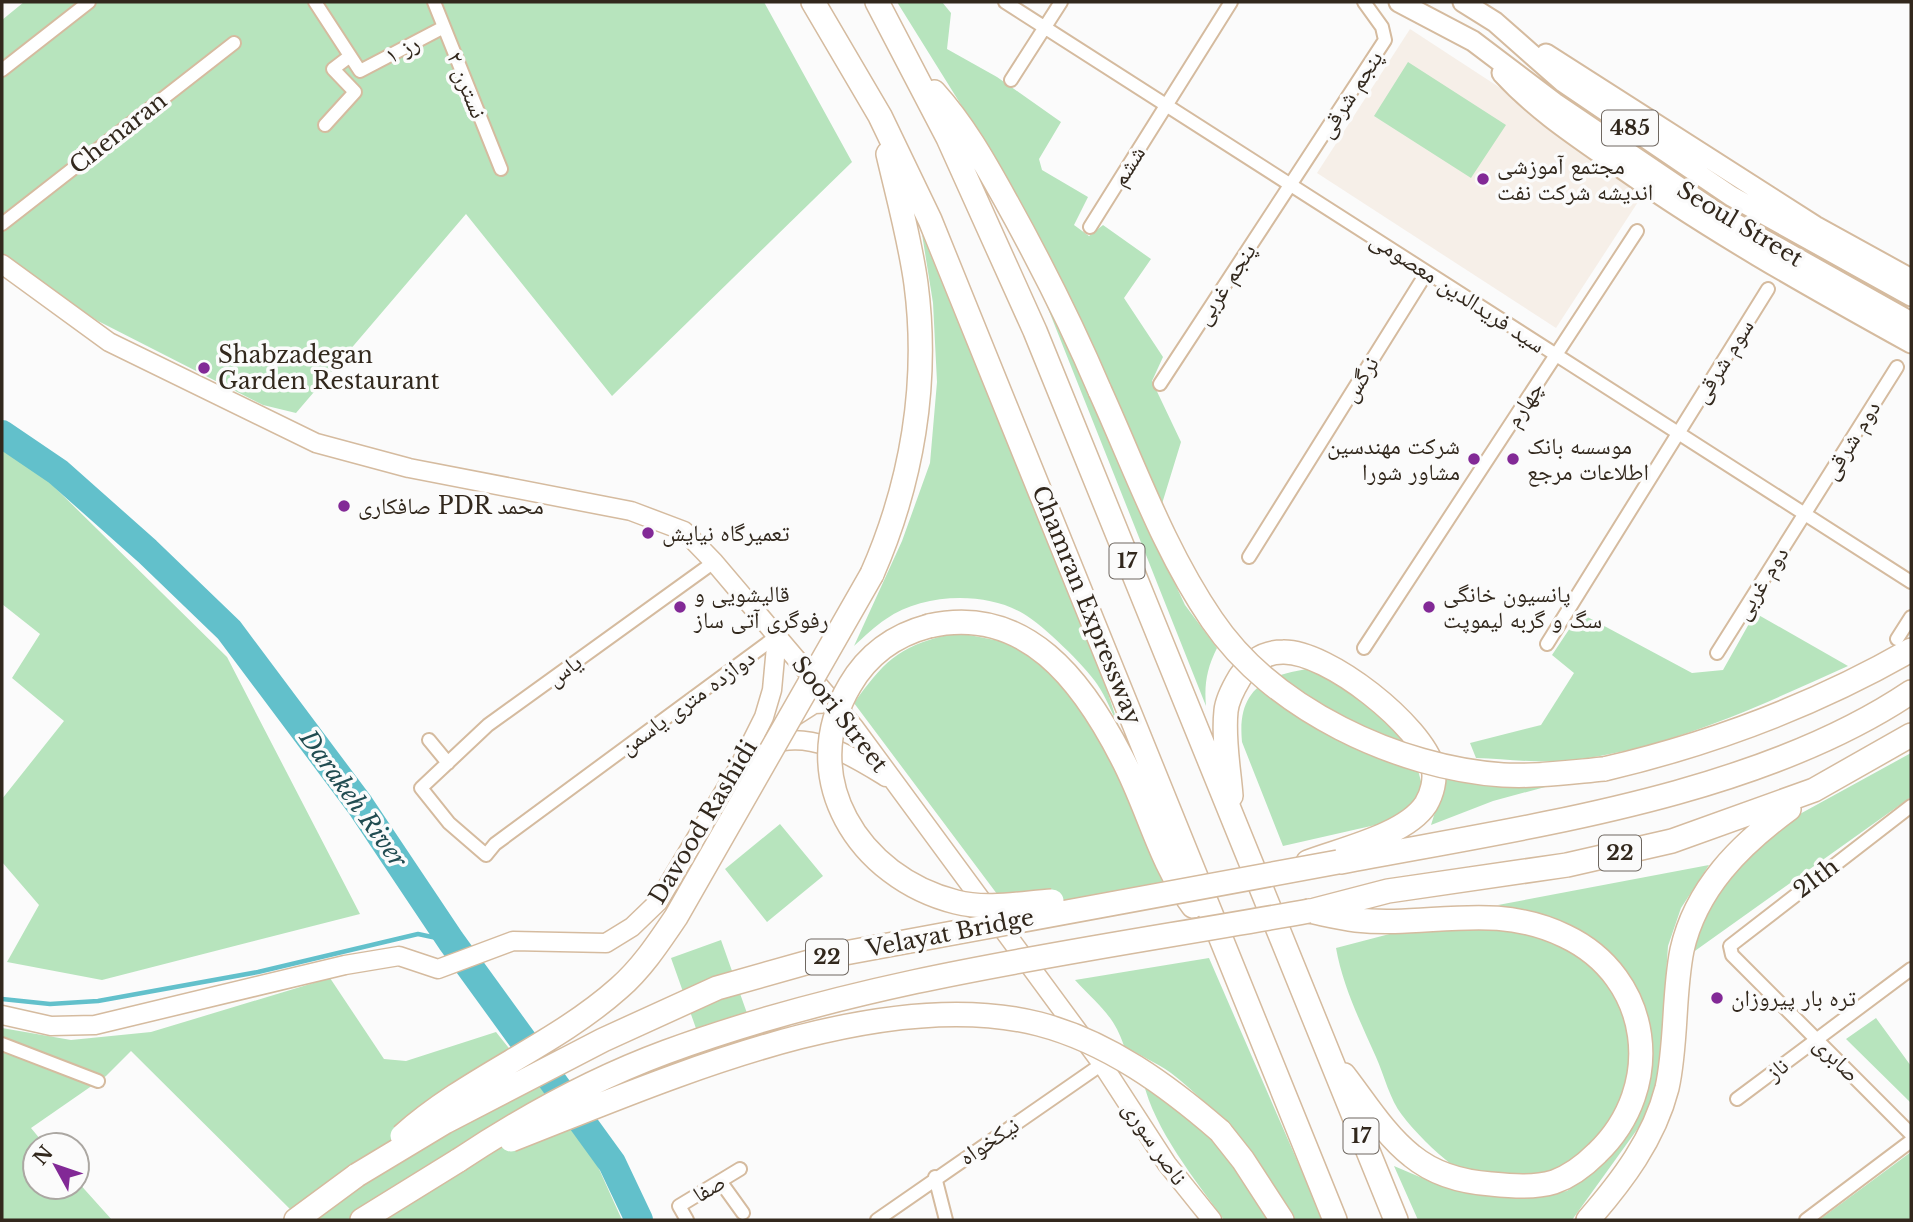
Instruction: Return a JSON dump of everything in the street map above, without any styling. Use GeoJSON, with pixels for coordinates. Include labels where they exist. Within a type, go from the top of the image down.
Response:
{"type":"FeatureCollection","features":[{"type":"Feature","properties":{"kind":"highway","name":"Chamran Expressway"},"geometry":{"type":"LineString","coordinates":[[813,2],[880,116],[930,220],[1335,1220]]}},
{"type":"Feature","properties":{"kind":"highway","name":"17"},"geometry":{"type":"LineString","coordinates":[[877,2],[917,75],[1035,331],[1396,1220]]}},
{"type":"Feature","properties":{"kind":"highway"},"geometry":{"type":"LineString","coordinates":[[917,75],[955,116],[1052,285],[1180,569],[1213,621],[1236,650],[1318,716],[1395,752],[1452,767],[1504,775],[1604,769],[1724,736],[1871,673],[1904,645]]}},
{"type":"Feature","properties":{"kind":"highway"},"geometry":{"type":"LineString","coordinates":[[357,1175],[436,1105],[601,1003],[647,957],[676,917],[872,574],[907,478],[918,405],[916,286],[880,116]]}},
{"type":"Feature","properties":{"kind":"highway"},"geometry":{"type":"LineString","coordinates":[[1139,897],[975,905],[955,902],[915,886],[895,873],[869,852],[855,835],[834,791],[829,749],[836,712],[857,673],[873,655],[890,642],[929,626],[947,622],[1009,631],[1032,642],[1058,664],[1089,703],[1122,758],[1172,878],[1222,944]]}},
{"type":"Feature","properties":{"kind":"highway"},"geometry":{"type":"LineString","coordinates":[[1234,824],[1226,709],[1234,686],[1247,667],[1264,654],[1283,652],[1314,659],[1350,680],[1406,726],[1422,743],[1434,773],[1427,802],[1420,812],[1389,832],[1278,873]]}},
{"type":"Feature","properties":{"kind":"highway","name":"Velayat Bridge"},"geometry":{"type":"LineString","coordinates":[[357,1175],[457,1116],[603,1040],[717,988],[834,955],[1583,815],[1693,787],[1809,745],[1911,692]]}},
{"type":"Feature","properties":{"kind":"highway","name":"22"},"geometry":{"type":"LineString","coordinates":[[1309,911],[1388,891],[1567,865],[1672,841],[1814,790],[1911,735]]}},
{"type":"Feature","properties":{"kind":"highway"},"geometry":{"type":"LineString","coordinates":[[1588,1220],[1648,1140],[1666,1090],[1682,950],[1698,903],[1729,861],[1753,836],[1814,790]]}},
{"type":"Feature","properties":{"kind":"highway"},"geometry":{"type":"LineString","coordinates":[[1309,911],[1357,920],[1478,915],[1550,930],[1592,952],[1616,977],[1636,1015],[1642,1044],[1637,1076],[1627,1110],[1602,1148],[1569,1175],[1554,1182],[1522,1186],[1469,1182],[1421,1163],[1394,1138],[1326,1051]]}},
{"type":"Feature","properties":{"kind":"highway","name":"Velayat Bridge"},"geometry":{"type":"LineString","coordinates":[[459,1160],[517,1122],[614,1074],[667,1052],[811,1008],[939,977],[1309,911]]}},
{"type":"Feature","properties":{"kind":"highway"},"geometry":{"type":"LineString","coordinates":[[459,1160],[717,1060],[891,1019],[938,1015],[986,1016],[1038,1024],[1082,1039],[1135,1066],[1179,1095],[1220,1131],[1243,1160],[1282,1220]]}},
{"type":"Feature","properties":{"kind":"highway","name":"22"},"geometry":{"type":"LineString","coordinates":[[362,1220],[459,1160]]}},
{"type":"Feature","properties":{"kind":"highway","name":"22"},"geometry":{"type":"LineString","coordinates":[[296,1220],[357,1175]]}},
{"type":"Feature","properties":{"kind":"main road","name":"Seoul Street"},"geometry":{"type":"LineString","coordinates":[[1399,2],[1473,41],[1638,160],[1722,216],[1911,322]]}},
{"type":"Feature","properties":{"kind":"main road","name":"Seoul Street"},"geometry":{"type":"LineString","coordinates":[[1463,2],[1494,22],[1563,82],[1731,196],[1911,296]]}},
{"type":"Feature","properties":{"kind":"main road"},"geometry":{"type":"LineString","coordinates":[[1494,22],[1803,219],[1911,279]]}},
{"type":"Feature","properties":{"kind":"main road"},"geometry":{"type":"LineString","coordinates":[[1473,41],[1529,103],[1660,197],[1781,272],[1911,343]]}},
{"type":"Feature","properties":{"kind":"street"},"geometry":{"type":"LineString","coordinates":[[2,70],[89,2]]}},
{"type":"Feature","properties":{"kind":"street"},"geometry":{"type":"LineString","coordinates":[[315,2],[350,56],[333,69],[355,92],[325,125]]}},
{"type":"Feature","properties":{"kind":"street","name":"نسترن ۲"},"geometry":{"type":"LineString","coordinates":[[434,2],[500,169]]}},
{"type":"Feature","properties":{"kind":"street","name":"سید فریدالدین معصومی"},"geometry":{"type":"LineString","coordinates":[[1006,2],[1911,582]]}},
{"type":"Feature","properties":{"kind":"street"},"geometry":{"type":"LineString","coordinates":[[1011,80],[1061,2]]}},
{"type":"Feature","properties":{"kind":"street","name":"ششم"},"geometry":{"type":"LineString","coordinates":[[1090,227],[1231,2]]}},
{"type":"Feature","properties":{"kind":"street","name":"پنجم شرقی"},"geometry":{"type":"LineString","coordinates":[[1291,184],[1385,40],[1382,27],[1364,2]]}},
{"type":"Feature","properties":{"kind":"street","name":"رز ۱"},"geometry":{"type":"LineString","coordinates":[[350,56],[360,71],[444,27]]}},
{"type":"Feature","properties":{"kind":"street","name":"Chenaran"},"geometry":{"type":"LineString","coordinates":[[2,223],[234,43]]}},
{"type":"Feature","properties":{"kind":"street","name":"پنجم غربی"},"geometry":{"type":"LineString","coordinates":[[1160,384],[1291,184]]}},
{"type":"Feature","properties":{"kind":"street","name":"چهارم"},"geometry":{"type":"LineString","coordinates":[[1364,648],[1637,231]]}},
{"type":"Feature","properties":{"kind":"street","name":"Soori Street"},"geometry":{"type":"LineString","coordinates":[[2,264],[108,342],[316,443],[409,468],[631,511],[684,531],[714,562],[854,727],[1102,1063]]}},
{"type":"Feature","properties":{"kind":"street","name":"نرگس"},"geometry":{"type":"LineString","coordinates":[[1249,557],[1427,272]]}},
{"type":"Feature","properties":{"kind":"street","name":"سوم شرقی"},"geometry":{"type":"LineString","coordinates":[[1547,644],[1768,289]]}},
{"type":"Feature","properties":{"kind":"street","name":"دوم شرقی"},"geometry":{"type":"LineString","coordinates":[[1805,514],[1897,367]]}},
{"type":"Feature","properties":{"kind":"street","name":"دوم غربی"},"geometry":{"type":"LineString","coordinates":[[1717,653],[1805,514]]}},
{"type":"Feature","properties":{"kind":"street","name":"یاس"},"geometry":{"type":"LineString","coordinates":[[421,788],[488,725],[714,562]]}},
{"type":"Feature","properties":{"kind":"street"},"geometry":{"type":"LineString","coordinates":[[1904,645],[1911,617]]}},
{"type":"Feature","properties":{"kind":"street","name":"Davood Rashidi"},"geometry":{"type":"LineString","coordinates":[[2,1016],[51,1026],[95,1025],[345,965],[399,956],[438,969],[477,951],[513,940],[597,945],[632,927],[646,916],[668,888],[740,765],[764,717],[772,690],[777,663],[777,636]]}},
{"type":"Feature","properties":{"kind":"street","name":"دوازده متری یاسمن"},"geometry":{"type":"LineString","coordinates":[[421,788],[449,823],[486,855],[495,844],[777,636]]}},
{"type":"Feature","properties":{"kind":"street"},"geometry":{"type":"LineString","coordinates":[[740,765],[762,740],[785,723],[814,705],[835,703]]}},
{"type":"Feature","properties":{"kind":"street"},"geometry":{"type":"LineString","coordinates":[[740,765],[763,748],[785,741],[848,749],[855,745],[854,727]]}},
{"type":"Feature","properties":{"kind":"street"},"geometry":{"type":"LineString","coordinates":[[429,740],[447,763]]}},
{"type":"Feature","properties":{"kind":"street"},"geometry":{"type":"LineString","coordinates":[[838,749],[892,781]]}},
{"type":"Feature","properties":{"kind":"street","name":"21th"},"geometry":{"type":"LineString","coordinates":[[1732,955],[1731,942],[1911,806]]}},
{"type":"Feature","properties":{"kind":"street","name":"صابری"},"geometry":{"type":"LineString","coordinates":[[1732,955],[1911,1133]]}},
{"type":"Feature","properties":{"kind":"street","name":"ناز"},"geometry":{"type":"LineString","coordinates":[[1737,1099],[1911,969]]}},
{"type":"Feature","properties":{"kind":"street"},"geometry":{"type":"LineString","coordinates":[[2,1044],[98,1080]]}},
{"type":"Feature","properties":{"kind":"street","name":"نیکخواه"},"geometry":{"type":"LineString","coordinates":[[877,1220],[1102,1063]]}},
{"type":"Feature","properties":{"kind":"street","name":"ناصر سوری"},"geometry":{"type":"LineString","coordinates":[[1102,1063],[1167,1164],[1212,1220]]}},
{"type":"Feature","properties":{"kind":"street"},"geometry":{"type":"LineString","coordinates":[[1806,1220],[1911,1141]]}},
{"type":"Feature","properties":{"kind":"street","name":"صفا"},"geometry":{"type":"LineString","coordinates":[[687,1220],[679,1206],[740,1169]]}},
{"type":"Feature","properties":{"kind":"street"},"geometry":{"type":"LineString","coordinates":[[935,1177],[946,1220]]}},
{"type":"Feature","properties":{"kind":"street"},"geometry":{"type":"LineString","coordinates":[[720,1181],[743,1213]]}},
{"type":"Feature","properties":{"kind":"shaded area","name":"مجتمع آموزشی اندیشه شرکت نفت"},"geometry":{"type":"Polygon","coordinates":[[[1410,29],[1649,185],[1556,328],[1317,173],[1410,29]]]}},
{"type":"Feature","properties":{"kind":"green space"},"geometry":{"type":"Polygon","coordinates":[[[24,2],[764,2],[852,162],[612,396],[466,214],[296,413],[263,405],[98,321],[2,259],[2,20],[24,2]]]}},
{"type":"Feature","properties":{"kind":"green space"},"geometry":{"type":"Polygon","coordinates":[[[897,2],[942,2],[951,13],[947,49],[997,77],[1061,122],[1039,159],[1042,170],[1088,197],[1074,225],[1089,236],[1103,225],[1151,259],[1124,298],[1163,357],[1152,381],[1181,442],[1161,507],[1001,169],[897,2]]]}},
{"type":"Feature","properties":{"kind":"green space"},"geometry":{"type":"Polygon","coordinates":[[[1408,62],[1506,125],[1471,178],[1374,116],[1408,62]]]}},
{"type":"Feature","properties":{"kind":"green space"},"geometry":{"type":"Polygon","coordinates":[[[922,234],[1103,678],[1119,727],[1100,689],[1063,646],[1024,614],[992,601],[955,598],[918,604],[886,619],[854,646],[902,541],[930,463],[937,382],[933,303],[922,234]]]}},
{"type":"Feature","properties":{"kind":"green space"},"geometry":{"type":"Polygon","coordinates":[[[1024,248],[1077,357],[1124,475],[1185,605],[1217,648],[1207,676],[1206,706],[1024,248]]]}},
{"type":"Feature","properties":{"kind":"green space"},"geometry":{"type":"Polygon","coordinates":[[[2,445],[31,464],[227,657],[360,914],[102,980],[7,962],[39,905],[2,862],[2,799],[64,721],[12,678],[40,634],[2,604],[2,445]]]}},
{"type":"Feature","properties":{"kind":"green space"},"geometry":{"type":"Polygon","coordinates":[[[1580,613],[1692,673],[1723,670],[1755,613],[1848,666],[1714,723],[1645,746],[1561,761],[1476,758],[1470,743],[1541,725],[1574,673],[1552,655],[1580,613]]]}},
{"type":"Feature","properties":{"kind":"green space"},"geometry":{"type":"Polygon","coordinates":[[[947,635],[969,635],[1020,645],[1076,687],[1170,881],[1091,900],[1009,910],[854,703],[893,658],[915,645],[947,635]]]}},
{"type":"Feature","properties":{"kind":"green space"},"geometry":{"type":"Polygon","coordinates":[[[1307,669],[1340,684],[1410,740],[1423,789],[1411,809],[1393,821],[1283,846],[1242,742],[1244,710],[1256,689],[1265,682],[1277,676],[1307,669]]]}},
{"type":"Feature","properties":{"kind":"green space"},"geometry":{"type":"Polygon","coordinates":[[[1911,753],[1911,797],[1692,953],[1710,900],[1776,827],[1911,753]]]}},
{"type":"Feature","properties":{"kind":"green space"},"geometry":{"type":"Polygon","coordinates":[[[1440,776],[1582,777],[1493,801],[1431,825],[1440,796],[1440,776]]]}},
{"type":"Feature","properties":{"kind":"green space"},"geometry":{"type":"Polygon","coordinates":[[[780,824],[823,876],[767,922],[725,869],[780,824]]]}},
{"type":"Feature","properties":{"kind":"green space"},"geometry":{"type":"Polygon","coordinates":[[[1709,865],[1681,908],[1668,946],[1660,1067],[1649,1113],[1572,1220],[1418,1220],[1394,1166],[1441,1186],[1477,1194],[1520,1197],[1567,1191],[1609,1159],[1635,1122],[1650,1068],[1646,1028],[1566,927],[1498,905],[1709,865]]]}},
{"type":"Feature","properties":{"kind":"green space"},"geometry":{"type":"Polygon","coordinates":[[[1481,922],[1540,936],[1582,954],[1612,981],[1624,1001],[1631,1022],[1631,1066],[1615,1109],[1580,1156],[1565,1167],[1538,1175],[1491,1178],[1463,1171],[1451,1164],[1407,1121],[1394,1102],[1353,1004],[1336,948],[1401,931],[1481,922]]]}},
{"type":"Feature","properties":{"kind":"green space"},"geometry":{"type":"Polygon","coordinates":[[[721,940],[748,1016],[698,1034],[671,958],[721,940]]]}},
{"type":"Feature","properties":{"kind":"green space"},"geometry":{"type":"Polygon","coordinates":[[[1209,958],[1323,1220],[1291,1220],[1253,1160],[1208,1105],[1171,1073],[1124,1046],[1110,1018],[1075,980],[1209,958]]]}},
{"type":"Feature","properties":{"kind":"green space"},"geometry":{"type":"Polygon","coordinates":[[[330,978],[384,1059],[406,1061],[496,1032],[590,1149],[622,1220],[301,1220],[131,1051],[106,1076],[31,1128],[33,1131],[21,1131],[21,1201],[91,1201],[91,1197],[112,1220],[2,1220],[2,1028],[71,1040],[151,1032],[330,978]]]}},
{"type":"Feature","properties":{"kind":"green space"},"geometry":{"type":"Polygon","coordinates":[[[1876,1018],[1911,1066],[1911,1103],[1846,1039],[1876,1018]]]}},
{"type":"Feature","properties":{"kind":"green space"},"geometry":{"type":"Polygon","coordinates":[[[1143,1081],[1219,1143],[1270,1220],[1224,1220],[1166,1136],[1143,1081]]]}},
{"type":"Feature","properties":{"kind":"green space"},"geometry":{"type":"Polygon","coordinates":[[[1911,1152],[1911,1220],[1819,1220],[1911,1152]]]}},
{"type":"Feature","properties":{"kind":"waterway","name":"Darakeh River"},"geometry":{"type":"LineString","coordinates":[[2,434],[58,472],[147,551],[229,630],[360,805],[451,941],[612,1163],[639,1220]]}},
{"type":"Feature","properties":{"kind":"waterway"},"geometry":{"type":"LineString","coordinates":[[2,999],[50,1004],[98,1001],[258,972],[418,934],[451,941]]}},
{"type":"Feature","properties":{"kind":"place","name":"مجتمع آموزشی اندیشه شرکت نفت"},"geometry":{"type":"Point","coordinates":[1483,179]}},
{"type":"Feature","properties":{"kind":"place","name":"Shabzadegan Garden Restaurant"},"geometry":{"type":"Point","coordinates":[204,368]}},
{"type":"Feature","properties":{"kind":"place","name":"شرکت مهندسین مشاور شورا"},"geometry":{"type":"Point","coordinates":[1474,459]}},
{"type":"Feature","properties":{"kind":"place","name":"موسسه بانک اطلاعات مرجع"},"geometry":{"type":"Point","coordinates":[1513,459]}},
{"type":"Feature","properties":{"kind":"place","name":"صافکاری PDR محمد"},"geometry":{"type":"Point","coordinates":[344,506]}},
{"type":"Feature","properties":{"kind":"place","name":"تعمیرگاه نیایش"},"geometry":{"type":"Point","coordinates":[648,533]}},
{"type":"Feature","properties":{"kind":"place","name":"قالیشویی و رفوگری آتی ساز"},"geometry":{"type":"Point","coordinates":[680,607]}},
{"type":"Feature","properties":{"kind":"place","name":"پانسیون خانگی سگ و گربه لیموپت"},"geometry":{"type":"Point","coordinates":[1429,607]}},
{"type":"Feature","properties":{"kind":"place","name":"تره بار پیروزان"},"geometry":{"type":"Point","coordinates":[1717,998]}}]}
